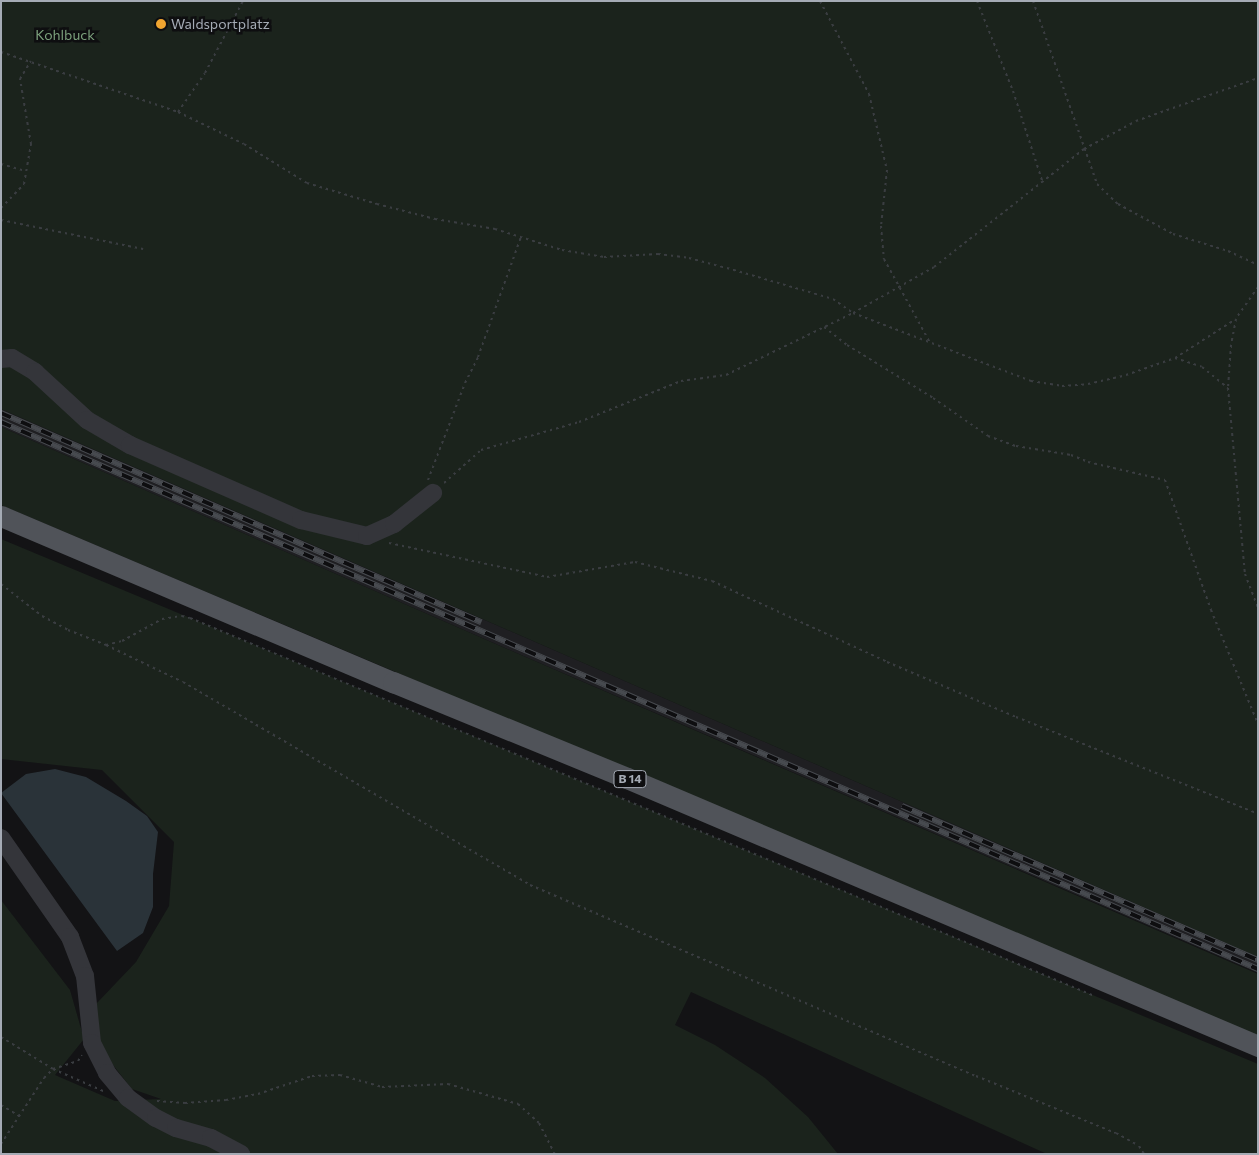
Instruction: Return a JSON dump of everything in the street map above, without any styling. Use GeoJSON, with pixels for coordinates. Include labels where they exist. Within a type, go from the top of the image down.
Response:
{"type":"FeatureCollection","features":[{"type":"Feature","properties":{"kind":"main road","name":"B 14"},"geometry":{"type":"LineString","coordinates":[[1,516],[1258,1046]]}},
{"type":"Feature","properties":{"kind":"lane"},"geometry":{"type":"LineString","coordinates":[[1,358],[12,358],[34,372],[87,420],[130,445],[301,520],[367,536],[394,524],[433,492]]}},
{"type":"Feature","properties":{"kind":"lane"},"geometry":{"type":"LineString","coordinates":[[1,838],[70,937],[85,976],[92,1042],[107,1073],[128,1098],[156,1118],[176,1128],[210,1138],[241,1154]]}},
{"type":"Feature","properties":{"kind":"path"},"geometry":{"type":"LineString","coordinates":[[178,112],[205,73],[243,1]]}},
{"type":"Feature","properties":{"kind":"path"},"geometry":{"type":"LineString","coordinates":[[820,1],[869,94],[887,170],[881,226],[884,259],[930,341]]}},
{"type":"Feature","properties":{"kind":"path"},"geometry":{"type":"LineString","coordinates":[[977,1],[1013,91],[1042,180]]}},
{"type":"Feature","properties":{"kind":"path"},"geometry":{"type":"LineString","coordinates":[[1033,1],[1097,184],[1118,204],[1173,234],[1228,251],[1258,265]]}},
{"type":"Feature","properties":{"kind":"path"},"geometry":{"type":"LineString","coordinates":[[1,52],[178,112],[244,144],[307,183],[377,204],[495,229],[562,250],[604,257],[658,254],[688,258],[833,299],[853,313],[1031,381],[1062,386],[1088,384],[1126,375],[1175,358],[1236,319]]}},
{"type":"Feature","properties":{"kind":"path"},"geometry":{"type":"LineString","coordinates":[[1,208],[24,184],[31,144],[20,79],[31,61]]}},
{"type":"Feature","properties":{"kind":"path"},"geometry":{"type":"LineString","coordinates":[[433,492],[481,450],[579,422],[681,382],[726,375],[853,313],[934,267],[1042,180],[1084,149],[1136,121],[1258,78]]}},
{"type":"Feature","properties":{"kind":"path"},"geometry":{"type":"LineString","coordinates":[[1,164],[26,172]]}},
{"type":"Feature","properties":{"kind":"path"},"geometry":{"type":"LineString","coordinates":[[1,220],[144,249]]}},
{"type":"Feature","properties":{"kind":"path"},"geometry":{"type":"LineString","coordinates":[[418,504],[465,383],[478,357],[521,237]]}},
{"type":"Feature","properties":{"kind":"path"},"geometry":{"type":"LineString","coordinates":[[1258,286],[1236,319],[1231,345],[1228,388],[1245,574],[1258,608]]}},
{"type":"Feature","properties":{"kind":"path"},"geometry":{"type":"LineString","coordinates":[[824,327],[860,354],[925,393],[988,436],[1016,446],[1071,454],[1088,462],[1165,480],[1211,610],[1258,724]]}},
{"type":"Feature","properties":{"kind":"path"},"geometry":{"type":"LineString","coordinates":[[1175,358],[1202,367],[1228,388]]}},
{"type":"Feature","properties":{"kind":"path"},"geometry":{"type":"LineString","coordinates":[[367,536],[395,545],[547,577],[634,562],[712,581],[887,662],[1008,714],[1258,814]]}},
{"type":"Feature","properties":{"kind":"path"},"geometry":{"type":"LineString","coordinates":[[1,584],[42,616],[68,630],[106,645],[183,682],[530,885],[976,1076],[1116,1133],[1139,1146],[1144,1154]]}},
{"type":"Feature","properties":{"kind":"path"},"geometry":{"type":"LineString","coordinates":[[106,645],[122,641],[162,619],[182,616],[190,618],[1092,995]]}},
{"type":"Feature","properties":{"kind":"path"},"geometry":{"type":"LineString","coordinates":[[1,1037],[53,1069],[92,1088],[128,1098]]}},
{"type":"Feature","properties":{"kind":"path"},"geometry":{"type":"LineString","coordinates":[[1,1144],[53,1069],[78,1061],[92,1042]]}},
{"type":"Feature","properties":{"kind":"path"},"geometry":{"type":"LineString","coordinates":[[157,1101],[185,1104],[226,1100],[258,1094],[312,1076],[340,1074],[382,1086],[448,1084],[518,1104],[539,1123],[555,1154]]}},
{"type":"Feature","properties":{"kind":"path"},"geometry":{"type":"LineString","coordinates":[[1,1105],[19,1116]]}},
{"type":"Feature","properties":{"kind":"shaded area"},"geometry":{"type":"Polygon","coordinates":[[[1,409],[1258,957],[1258,973],[521,655],[1,427],[1,409]]]}},
{"type":"Feature","properties":{"kind":"shaded area"},"geometry":{"type":"Polygon","coordinates":[[[55,769],[86,777],[126,801],[147,816],[158,832],[153,874],[153,907],[143,933],[117,951],[1,793],[26,774],[55,769]]]}},
{"type":"Feature","properties":{"kind":"green space","name":"Kohlbuck"},"geometry":{"type":"Polygon","coordinates":[[[1,1],[1258,1],[1258,957],[1,409],[1,1]]]}},
{"type":"Feature","properties":{"kind":"green space"},"geometry":{"type":"Polygon","coordinates":[[[1,427],[521,655],[1258,974],[1258,1037],[1,505],[1,427]]]}},
{"type":"Feature","properties":{"kind":"green space"},"geometry":{"type":"Polygon","coordinates":[[[1,539],[1258,1064],[1258,1154],[1047,1154],[691,992],[675,1025],[715,1045],[765,1078],[808,1117],[838,1154],[1,1154],[1,900],[70,990],[84,1039],[55,1075],[115,1101],[161,1099],[132,1089],[113,1065],[100,1041],[96,1004],[136,962],[169,906],[174,842],[102,770],[1,759],[1,539]]]}},
{"type":"Feature","properties":{"kind":"railway"},"geometry":{"type":"LineString","coordinates":[[1,413],[481,622]]}},
{"type":"Feature","properties":{"kind":"railway"},"geometry":{"type":"LineString","coordinates":[[1,422],[1258,969]]}},
{"type":"Feature","properties":{"kind":"railway"},"geometry":{"type":"LineString","coordinates":[[902,806],[1258,960]]}},
{"type":"Feature","properties":{"kind":"place","name":"Waldsportplatz"},"geometry":{"type":"Point","coordinates":[161,24]}}]}
